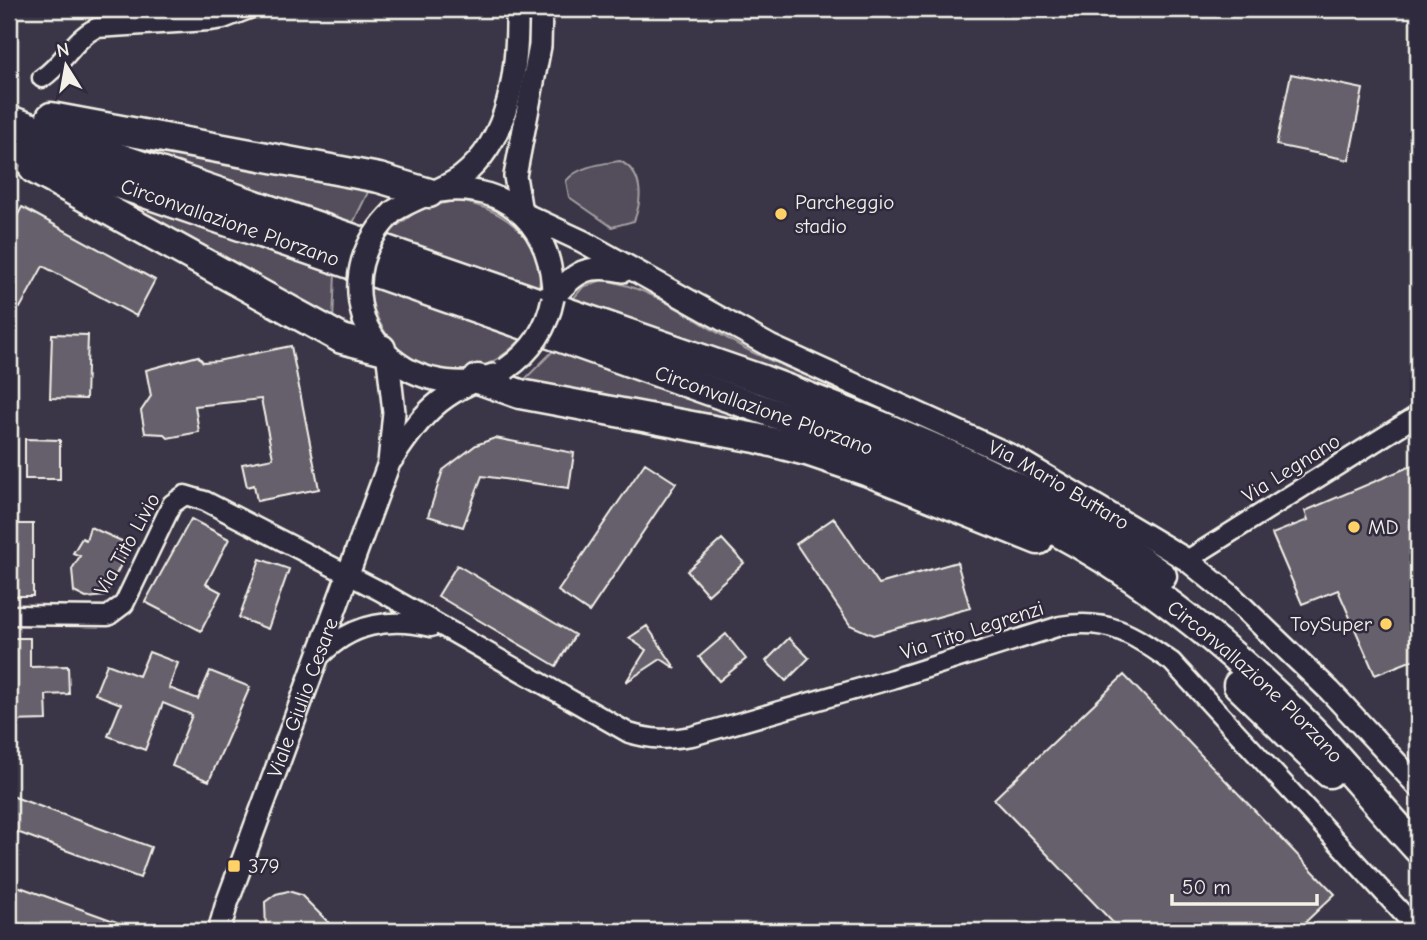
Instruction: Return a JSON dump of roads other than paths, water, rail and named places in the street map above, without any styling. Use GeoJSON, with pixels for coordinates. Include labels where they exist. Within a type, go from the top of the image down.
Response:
{"type":"FeatureCollection","features":[{"type":"Feature","properties":{"kind":"highway"},"geometry":{"type":"LineString","coordinates":[[9,110],[379,178],[432,192]]}},
{"type":"Feature","properties":{"kind":"highway","name":"Circonvallazione Plorzano"},"geometry":{"type":"LineString","coordinates":[[9,120],[552,302],[886,426],[1005,479],[1117,542],[1254,648],[1318,712],[1418,822]]}},
{"type":"Feature","properties":{"kind":"highway","name":"Circonvallazione Plorzano"},"geometry":{"type":"LineString","coordinates":[[9,146],[526,325],[875,450],[1009,505],[1095,552],[1182,614],[1246,667],[1313,731],[1418,849]]}},
{"type":"Feature","properties":{"kind":"highway"},"geometry":{"type":"LineString","coordinates":[[9,158],[342,338],[384,354]]}},
{"type":"Feature","properties":{"kind":"highway"},"geometry":{"type":"LineString","coordinates":[[474,381],[509,391],[756,438],[810,452],[982,516],[1045,544],[1096,574],[1172,629],[1236,684],[1346,789],[1383,811]]}},
{"type":"Feature","properties":{"kind":"street"},"geometry":{"type":"LineString","coordinates":[[42,78],[53,71],[82,36],[96,28],[209,21],[223,19],[249,9]]}},
{"type":"Feature","properties":{"kind":"street","name":"Viale Giulio Cesare"},"geometry":{"type":"LineString","coordinates":[[219,931],[227,902],[389,464],[394,412],[384,354],[364,320],[358,287],[361,262],[372,237],[394,211],[459,178],[481,159],[493,143],[513,74],[517,9]]}},
{"type":"Feature","properties":{"kind":"street","name":"Viale Giulio Cesare"},"geometry":{"type":"LineString","coordinates":[[389,464],[424,413],[442,398],[474,381],[506,369],[537,340],[552,302],[552,270],[547,252],[522,213],[515,176],[540,46],[541,9]]}},
{"type":"Feature","properties":{"kind":"street","name":"Viale Giulio Cesare"},"geometry":{"type":"LineString","coordinates":[[432,192],[453,189],[480,192],[522,213]]}},
{"type":"Feature","properties":{"kind":"street","name":"Via Mario Buttaro"},"geometry":{"type":"LineString","coordinates":[[522,213],[582,241],[770,346],[1012,456],[1187,560],[1229,594],[1320,682],[1418,786]]}},
{"type":"Feature","properties":{"kind":"street","name":"Via Mario Buttaro"},"geometry":{"type":"LineString","coordinates":[[552,302],[567,281],[582,271],[599,266],[639,274]]}},
{"type":"Feature","properties":{"kind":"street","name":"Viale Giulio Cesare"},"geometry":{"type":"LineString","coordinates":[[384,354],[427,379],[474,381]]}},
{"type":"Feature","properties":{"kind":"street","name":"Via Legnano"},"geometry":{"type":"LineString","coordinates":[[1187,560],[1418,415]]}},
{"type":"Feature","properties":{"kind":"street","name":"Via Tito Livio"},"geometry":{"type":"LineString","coordinates":[[9,615],[108,616],[116,613],[124,604],[172,504],[185,495],[205,501],[349,575]]}},
{"type":"Feature","properties":{"kind":"street","name":"Via Tito Legrenzi"},"geometry":{"type":"LineString","coordinates":[[349,575],[629,733],[665,741],[892,679],[1059,626],[1084,622],[1107,625],[1136,636],[1172,662],[1418,930]]}},
{"type":"Feature","properties":{"kind":"street","name":"Via Tito Legrenzi"},"geometry":{"type":"LineString","coordinates":[[320,656],[344,635],[372,625],[411,623],[447,632]]}},
{"type":"Feature","properties":{"kind":"place","name":"Parcheggio stadio"},"geometry":{"type":"Point","coordinates":[781,214]}},
{"type":"Feature","properties":{"kind":"place","name":"MD"},"geometry":{"type":"Point","coordinates":[1354,527]}},
{"type":"Feature","properties":{"kind":"place","name":"ToySuper"},"geometry":{"type":"Point","coordinates":[1386,624]}},
{"type":"Feature","properties":{"kind":"place","name":"379"},"geometry":{"type":"Point","coordinates":[234,866]}}]}
